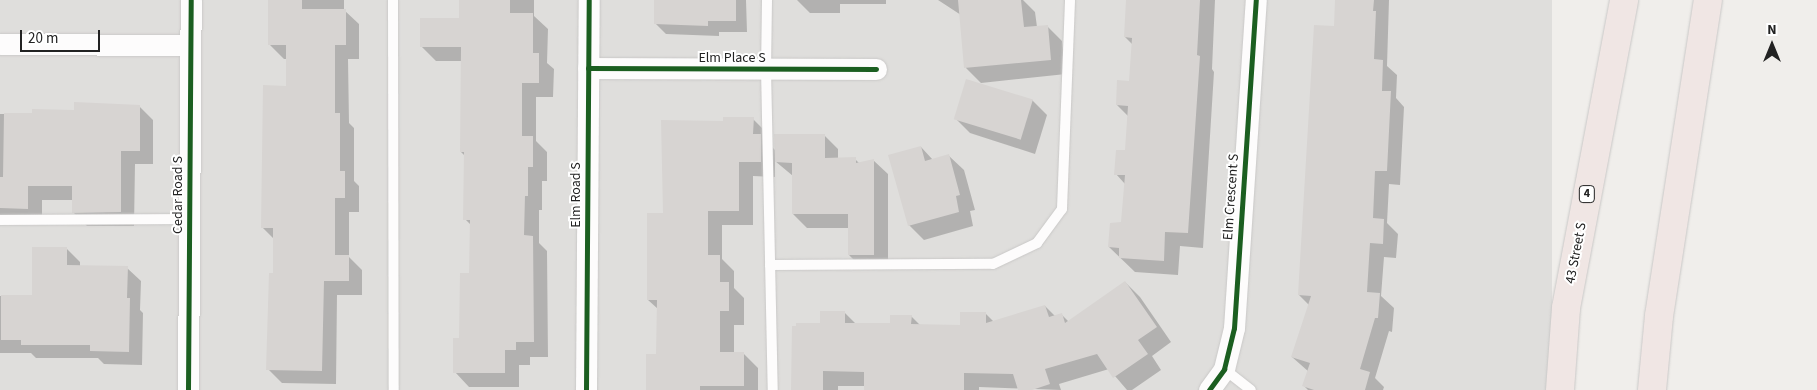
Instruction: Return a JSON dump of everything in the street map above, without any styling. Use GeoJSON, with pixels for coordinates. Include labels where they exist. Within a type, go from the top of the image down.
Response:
{"type":"FeatureCollection","features":[{"type":"Feature","properties":{"kind":"highway","name":"43 Street S"},"geometry":{"type":"LineString","coordinates":[[1560,390],[1566,308],[1624,0]]}},
{"type":"Feature","properties":{"kind":"highway"},"geometry":{"type":"LineString","coordinates":[[1652,390],[1659,316],[1708,0]]}},
{"type":"Feature","properties":{"kind":"street","name":"Cedar Road S"},"geometry":{"type":"LineString","coordinates":[[188,390],[191,0]]}},
{"type":"Feature","properties":{"kind":"street","name":"Elm Road S"},"geometry":{"type":"LineString","coordinates":[[586,390],[589,0]]}},
{"type":"Feature","properties":{"kind":"street","name":"Elm Crescent S"},"geometry":{"type":"LineString","coordinates":[[1209,390],[1224,368],[1234,328],[1256,0]]}},
{"type":"Feature","properties":{"kind":"street"},"geometry":{"type":"LineString","coordinates":[[0,44],[190,44]]}},
{"type":"Feature","properties":{"kind":"street","name":"Elm Place S"},"geometry":{"type":"LineString","coordinates":[[588,68],[876,69]]}},
{"type":"Feature","properties":{"kind":"lane"},"geometry":{"type":"LineString","coordinates":[[393,0],[394,390]]}},
{"type":"Feature","properties":{"kind":"lane"},"geometry":{"type":"LineString","coordinates":[[767,0],[766,69],[773,390]]}},
{"type":"Feature","properties":{"kind":"lane"},"geometry":{"type":"LineString","coordinates":[[770,265],[993,264],[1037,243],[1062,209],[1070,0]]}},
{"type":"Feature","properties":{"kind":"lane"},"geometry":{"type":"LineString","coordinates":[[0,220],[189,219]]}},
{"type":"Feature","properties":{"kind":"lane"},"geometry":{"type":"LineString","coordinates":[[1224,368],[1251,390]]}},
{"type":"Feature","properties":{"kind":"shaded area"},"geometry":{"type":"Polygon","coordinates":[[[0,0],[1552,0],[1552,390],[0,390],[0,0]]]}},
{"type":"Feature","properties":{"kind":"building"},"geometry":{"type":"Polygon","coordinates":[[[268,0],[302,0],[302,9],[346,9],[346,45],[335,45],[335,113],[340,113],[340,171],[345,171],[345,198],[335,198],[335,255],[349,255],[349,281],[324,281],[322,371],[266,370],[269,273],[273,273],[273,228],[261,228],[263,85],[286,86],[286,45],[268,45],[268,0]]]}},
{"type":"Feature","properties":{"kind":"building"},"geometry":{"type":"Polygon","coordinates":[[[459,0],[510,0],[510,13],[533,13],[533,53],[539,53],[539,83],[522,83],[522,136],[533,136],[533,167],[528,167],[528,196],[525,196],[524,235],[533,236],[534,342],[516,342],[516,350],[505,350],[505,373],[453,373],[453,338],[459,338],[460,273],[469,273],[470,220],[463,220],[464,152],[460,152],[461,47],[420,47],[420,18],[459,18],[459,0]]]}},
{"type":"Feature","properties":{"kind":"building"},"geometry":{"type":"Polygon","coordinates":[[[654,0],[736,0],[736,21],[708,21],[708,26],[654,24],[654,0]]]}},
{"type":"Feature","properties":{"kind":"building"},"geometry":{"type":"Polygon","coordinates":[[[958,0],[1021,0],[1024,27],[1048,25],[1051,60],[964,68],[958,0]]]}},
{"type":"Feature","properties":{"kind":"building"},"geometry":{"type":"Polygon","coordinates":[[[1126,0],[1200,0],[1197,55],[1200,56],[1188,233],[1165,232],[1164,261],[1119,258],[1119,248],[1108,247],[1110,223],[1121,222],[1125,175],[1114,175],[1116,150],[1125,150],[1128,106],[1116,105],[1117,80],[1129,81],[1132,38],[1124,37],[1126,0]]]}},
{"type":"Feature","properties":{"kind":"building"},"geometry":{"type":"Polygon","coordinates":[[[1335,0],[1374,0],[1373,11],[1376,11],[1374,59],[1383,60],[1382,91],[1391,91],[1387,171],[1375,171],[1373,218],[1384,219],[1383,244],[1370,243],[1367,292],[1380,293],[1378,318],[1375,318],[1360,369],[1370,372],[1365,390],[1314,390],[1302,386],[1310,363],[1291,357],[1311,296],[1298,295],[1314,25],[1334,26],[1335,0]]]}},
{"type":"Feature","properties":{"kind":"building"},"geometry":{"type":"Polygon","coordinates":[[[966,79],[1033,99],[1021,140],[954,119],[966,79]]]}},
{"type":"Feature","properties":{"kind":"building"},"geometry":{"type":"Polygon","coordinates":[[[74,102],[140,105],[140,151],[121,151],[121,212],[72,213],[72,186],[28,186],[28,209],[0,208],[0,177],[3,177],[4,113],[32,113],[32,109],[74,110],[74,102]]]}},
{"type":"Feature","properties":{"kind":"building"},"geometry":{"type":"Polygon","coordinates":[[[723,117],[754,117],[753,134],[761,134],[761,162],[739,162],[739,211],[708,211],[708,255],[720,255],[720,282],[729,282],[729,311],[720,311],[720,352],[744,352],[744,386],[700,386],[700,390],[646,390],[646,354],[656,354],[657,300],[647,300],[647,213],[663,213],[661,120],[723,121],[723,117]]]}},
{"type":"Feature","properties":{"kind":"building"},"geometry":{"type":"Polygon","coordinates":[[[774,134],[825,134],[825,158],[856,157],[856,163],[874,159],[874,255],[848,255],[848,214],[792,214],[792,163],[775,162],[774,134]]]}},
{"type":"Feature","properties":{"kind":"building"},"geometry":{"type":"Polygon","coordinates":[[[921,146],[925,161],[949,154],[960,195],[956,196],[959,212],[908,226],[888,155],[921,146]]]}},
{"type":"Feature","properties":{"kind":"building"},"geometry":{"type":"Polygon","coordinates":[[[32,247],[67,247],[67,265],[128,266],[127,298],[130,298],[129,352],[90,351],[90,345],[21,345],[21,340],[1,340],[1,295],[32,295],[32,247]]]}},
{"type":"Feature","properties":{"kind":"building"},"geometry":{"type":"Polygon","coordinates":[[[1125,281],[1157,327],[1138,340],[1148,354],[1113,378],[1097,354],[1045,369],[1050,384],[1032,390],[1018,390],[1013,374],[964,373],[964,390],[864,390],[864,372],[823,371],[823,390],[791,390],[792,326],[796,326],[796,323],[820,323],[820,311],[845,311],[845,323],[890,323],[890,315],[912,315],[911,324],[960,325],[960,312],[986,312],[986,323],[1045,305],[1049,317],[1062,313],[1065,323],[1125,281]]]}},
{"type":"Feature","properties":{"kind":"cycle path"},"geometry":{"type":"LineString","coordinates":[[188,390],[191,0]]}},
{"type":"Feature","properties":{"kind":"cycle path"},"geometry":{"type":"LineString","coordinates":[[586,390],[589,0]]}},
{"type":"Feature","properties":{"kind":"cycle path"},"geometry":{"type":"LineString","coordinates":[[1209,390],[1224,369],[1234,328],[1256,0]]}},
{"type":"Feature","properties":{"kind":"cycle path"},"geometry":{"type":"LineString","coordinates":[[588,68],[876,69]]}}]}
